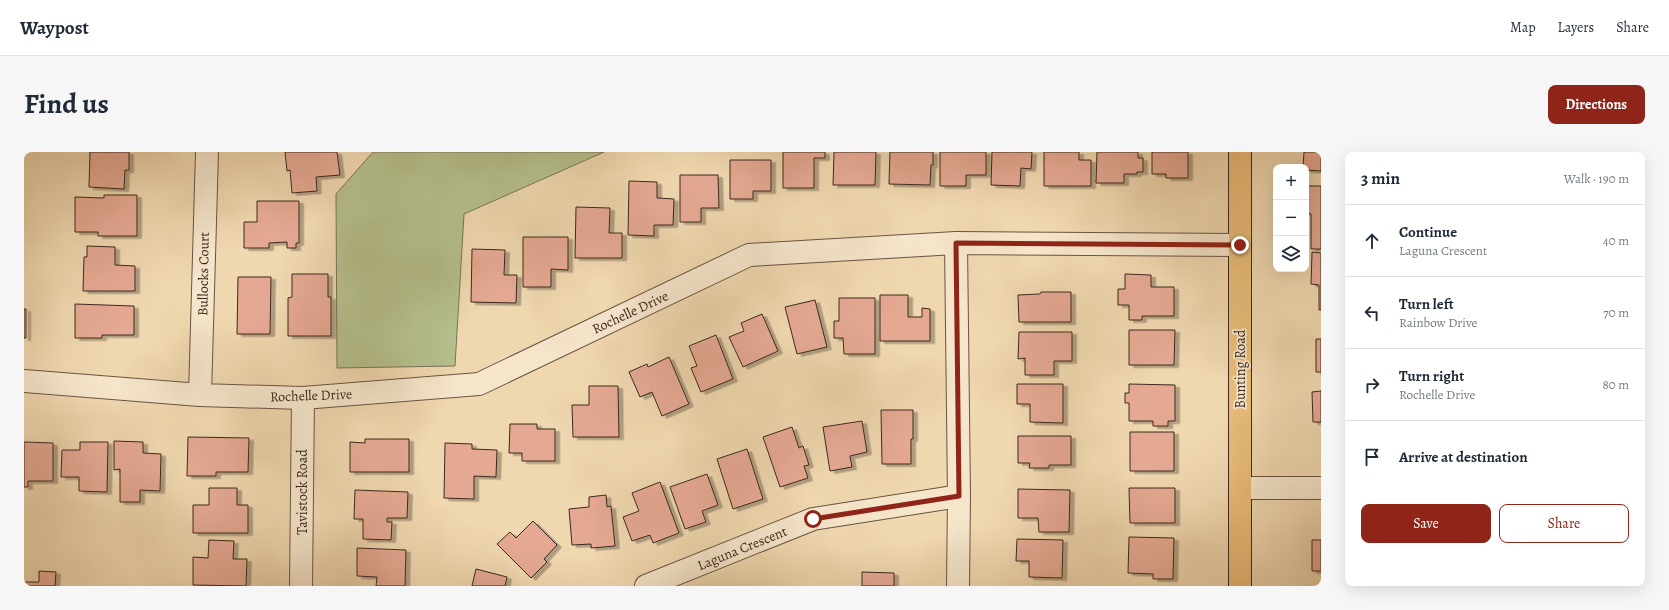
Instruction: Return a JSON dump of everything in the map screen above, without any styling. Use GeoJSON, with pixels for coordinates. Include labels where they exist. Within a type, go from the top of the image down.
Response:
{"type":"FeatureCollection","features":[{"type":"Feature","properties":{"kind":"main road","name":"Bunting Road"},"geometry":{"type":"LineString","coordinates":[[1240,152],[1240,586]]}},
{"type":"Feature","properties":{"kind":"street","name":"Bullocks Court"},"geometry":{"type":"LineString","coordinates":[[200,395],[207,152]]}},
{"type":"Feature","properties":{"kind":"street","name":"Rochelle Drive"},"geometry":{"type":"LineString","coordinates":[[24,381],[200,395],[303,398],[478,384],[750,255],[956,243],[1240,245]]}},
{"type":"Feature","properties":{"kind":"street"},"geometry":{"type":"LineString","coordinates":[[956,243],[959,496],[958,586]]}},
{"type":"Feature","properties":{"kind":"street","name":"Tavistock Road"},"geometry":{"type":"LineString","coordinates":[[302,586],[303,398]]}},
{"type":"Feature","properties":{"kind":"street"},"geometry":{"type":"LineString","coordinates":[[1240,488],[1321,488]]}},
{"type":"Feature","properties":{"kind":"street","name":"Laguna Crescent"},"geometry":{"type":"LineString","coordinates":[[646,586],[813,519],[959,496]]}},
{"type":"Feature","properties":{"kind":"green space"},"geometry":{"type":"Polygon","coordinates":[[[373,152],[604,152],[464,214],[455,366],[337,368],[336,194],[373,152]]]}},
{"type":"Feature","properties":{"kind":"building"},"geometry":{"type":"Polygon","coordinates":[[[90,152],[129,152],[129,170],[125,170],[124,189],[89,187],[90,152]]]}},
{"type":"Feature","properties":{"kind":"building"},"geometry":{"type":"Polygon","coordinates":[[[285,152],[337,152],[340,175],[316,177],[317,191],[292,193],[290,170],[287,171],[285,152]]]}},
{"type":"Feature","properties":{"kind":"building"},"geometry":{"type":"Polygon","coordinates":[[[783,152],[825,152],[825,158],[814,158],[814,188],[783,188],[783,152]]]}},
{"type":"Feature","properties":{"kind":"building"},"geometry":{"type":"Polygon","coordinates":[[[834,152],[876,152],[875,185],[833,185],[834,152]]]}},
{"type":"Feature","properties":{"kind":"building"},"geometry":{"type":"Polygon","coordinates":[[[890,152],[933,152],[930,185],[889,184],[890,152]]]}},
{"type":"Feature","properties":{"kind":"building"},"geometry":{"type":"Polygon","coordinates":[[[940,152],[986,152],[986,175],[966,175],[966,186],[940,186],[940,152]]]}},
{"type":"Feature","properties":{"kind":"building"},"geometry":{"type":"Polygon","coordinates":[[[992,152],[1032,152],[1031,169],[1021,168],[1020,186],[991,185],[992,152]]]}},
{"type":"Feature","properties":{"kind":"building"},"geometry":{"type":"Polygon","coordinates":[[[1044,152],[1079,152],[1079,160],[1091,160],[1091,186],[1044,186],[1044,152]]]}},
{"type":"Feature","properties":{"kind":"building"},"geometry":{"type":"Polygon","coordinates":[[[1097,152],[1138,152],[1138,158],[1143,158],[1143,172],[1137,172],[1137,174],[1124,174],[1124,183],[1096,183],[1097,152]]]}},
{"type":"Feature","properties":{"kind":"building"},"geometry":{"type":"Polygon","coordinates":[[[1152,152],[1188,152],[1188,178],[1166,178],[1166,174],[1152,174],[1152,152]]]}},
{"type":"Feature","properties":{"kind":"building"},"geometry":{"type":"Polygon","coordinates":[[[1304,152],[1321,152],[1321,171],[1309,170],[1309,164],[1303,164],[1304,152]]]}},
{"type":"Feature","properties":{"kind":"building"},"geometry":{"type":"Polygon","coordinates":[[[730,160],[771,160],[771,191],[753,191],[753,199],[730,199],[730,160]]]}},
{"type":"Feature","properties":{"kind":"building"},"geometry":{"type":"Polygon","coordinates":[[[680,175],[718,175],[719,208],[701,208],[701,222],[680,222],[680,175]]]}},
{"type":"Feature","properties":{"kind":"building"},"geometry":{"type":"Polygon","coordinates":[[[629,181],[657,182],[657,198],[674,199],[673,225],[654,225],[654,236],[628,235],[629,181]]]}},
{"type":"Feature","properties":{"kind":"building"},"geometry":{"type":"Polygon","coordinates":[[[1309,186],[1321,186],[1321,249],[1311,249],[1311,214],[1309,214],[1309,186]]]}},
{"type":"Feature","properties":{"kind":"building"},"geometry":{"type":"Polygon","coordinates":[[[104,195],[137,195],[137,236],[98,236],[98,232],[75,232],[75,197],[104,198],[104,195]]]}},
{"type":"Feature","properties":{"kind":"building"},"geometry":{"type":"Polygon","coordinates":[[[257,201],[299,201],[299,243],[296,243],[296,248],[287,248],[287,242],[269,243],[269,248],[244,248],[244,222],[257,222],[257,201]]]}},
{"type":"Feature","properties":{"kind":"building"},"geometry":{"type":"Polygon","coordinates":[[[576,207],[610,208],[609,233],[622,233],[622,258],[575,258],[576,207]]]}},
{"type":"Feature","properties":{"kind":"building"},"geometry":{"type":"Polygon","coordinates":[[[523,237],[568,237],[568,270],[551,269],[551,287],[523,287],[523,237]]]}},
{"type":"Feature","properties":{"kind":"building"},"geometry":{"type":"Polygon","coordinates":[[[87,246],[115,247],[115,265],[135,266],[135,291],[83,291],[84,257],[87,257],[87,246]]]}},
{"type":"Feature","properties":{"kind":"building"},"geometry":{"type":"Polygon","coordinates":[[[472,249],[505,250],[504,275],[517,275],[516,303],[471,302],[472,249]]]}},
{"type":"Feature","properties":{"kind":"building"},"geometry":{"type":"Polygon","coordinates":[[[1312,252],[1321,253],[1321,310],[1319,310],[1319,285],[1311,284],[1312,252]]]}},
{"type":"Feature","properties":{"kind":"building"},"geometry":{"type":"Polygon","coordinates":[[[292,274],[328,274],[328,297],[331,297],[331,336],[288,336],[288,298],[292,297],[292,274]]]}},
{"type":"Feature","properties":{"kind":"building"},"geometry":{"type":"Polygon","coordinates":[[[1125,274],[1151,275],[1151,287],[1174,287],[1174,316],[1142,316],[1142,320],[1129,320],[1129,305],[1118,305],[1118,289],[1125,289],[1125,274]]]}},
{"type":"Feature","properties":{"kind":"building"},"geometry":{"type":"Polygon","coordinates":[[[238,277],[271,277],[270,334],[237,334],[238,277]]]}},
{"type":"Feature","properties":{"kind":"building"},"geometry":{"type":"Polygon","coordinates":[[[1041,292],[1071,292],[1071,322],[1019,322],[1018,295],[1040,294],[1041,292]]]}},
{"type":"Feature","properties":{"kind":"building"},"geometry":{"type":"Polygon","coordinates":[[[880,295],[908,295],[908,317],[922,317],[922,308],[930,309],[930,341],[880,341],[880,295]]]}},
{"type":"Feature","properties":{"kind":"building"},"geometry":{"type":"Polygon","coordinates":[[[839,298],[875,298],[875,354],[844,354],[843,338],[834,338],[834,321],[839,321],[839,298]]]}},
{"type":"Feature","properties":{"kind":"building"},"geometry":{"type":"Polygon","coordinates":[[[815,300],[827,347],[797,354],[785,307],[815,300]]]}},
{"type":"Feature","properties":{"kind":"building"},"geometry":{"type":"Polygon","coordinates":[[[75,304],[134,306],[134,335],[102,335],[102,338],[75,338],[75,304]]]}},
{"type":"Feature","properties":{"kind":"building"},"geometry":{"type":"Polygon","coordinates":[[[24,309],[26,309],[26,338],[24,338],[24,309]]]}},
{"type":"Feature","properties":{"kind":"building"},"geometry":{"type":"Polygon","coordinates":[[[762,314],[778,351],[743,367],[729,337],[744,331],[741,323],[762,314]]]}},
{"type":"Feature","properties":{"kind":"building"},"geometry":{"type":"Polygon","coordinates":[[[1129,330],[1175,330],[1174,365],[1129,365],[1129,330]]]}},
{"type":"Feature","properties":{"kind":"building"},"geometry":{"type":"Polygon","coordinates":[[[1019,332],[1072,332],[1072,361],[1054,361],[1054,375],[1025,375],[1025,358],[1018,359],[1019,332]]]}},
{"type":"Feature","properties":{"kind":"building"},"geometry":{"type":"Polygon","coordinates":[[[716,335],[733,379],[701,392],[691,368],[697,366],[689,346],[716,335]]]}},
{"type":"Feature","properties":{"kind":"building"},"geometry":{"type":"Polygon","coordinates":[[[1316,339],[1321,339],[1321,372],[1316,372],[1316,339]]]}},
{"type":"Feature","properties":{"kind":"building"},"geometry":{"type":"Polygon","coordinates":[[[669,357],[689,404],[662,416],[652,392],[640,397],[629,372],[647,364],[648,367],[669,357]]]}},
{"type":"Feature","properties":{"kind":"building"},"geometry":{"type":"Polygon","coordinates":[[[1017,384],[1063,384],[1063,423],[1030,422],[1030,404],[1017,404],[1017,384]]]}},
{"type":"Feature","properties":{"kind":"building"},"geometry":{"type":"Polygon","coordinates":[[[1129,384],[1175,385],[1175,421],[1168,421],[1168,426],[1153,426],[1153,421],[1129,421],[1129,403],[1125,403],[1125,393],[1129,393],[1129,384]]]}},
{"type":"Feature","properties":{"kind":"building"},"geometry":{"type":"Polygon","coordinates":[[[589,386],[618,386],[619,437],[573,437],[572,405],[589,405],[589,386]]]}},
{"type":"Feature","properties":{"kind":"building"},"geometry":{"type":"Polygon","coordinates":[[[1321,391],[1321,422],[1313,422],[1312,392],[1321,391]]]}},
{"type":"Feature","properties":{"kind":"building"},"geometry":{"type":"Polygon","coordinates":[[[881,410],[913,410],[911,464],[882,464],[881,410]]]}},
{"type":"Feature","properties":{"kind":"building"},"geometry":{"type":"Polygon","coordinates":[[[862,421],[867,452],[850,456],[852,467],[830,471],[823,427],[862,421]]]}},
{"type":"Feature","properties":{"kind":"building"},"geometry":{"type":"Polygon","coordinates":[[[510,424],[537,424],[537,429],[555,429],[555,461],[522,461],[522,453],[509,453],[510,424]]]}},
{"type":"Feature","properties":{"kind":"building"},"geometry":{"type":"Polygon","coordinates":[[[792,427],[799,448],[803,446],[809,465],[804,466],[808,478],[780,487],[763,437],[792,427]]]}},
{"type":"Feature","properties":{"kind":"building"},"geometry":{"type":"Polygon","coordinates":[[[1130,432],[1174,432],[1174,471],[1130,471],[1130,432]]]}},
{"type":"Feature","properties":{"kind":"building"},"geometry":{"type":"Polygon","coordinates":[[[1018,436],[1071,436],[1071,465],[1049,465],[1049,468],[1029,468],[1030,463],[1018,463],[1018,436]]]}},
{"type":"Feature","properties":{"kind":"building"},"geometry":{"type":"Polygon","coordinates":[[[188,437],[249,438],[248,472],[216,472],[216,476],[187,476],[188,437]]]}},
{"type":"Feature","properties":{"kind":"building"},"geometry":{"type":"Polygon","coordinates":[[[365,439],[409,439],[409,472],[350,472],[350,442],[365,443],[365,439]]]}},
{"type":"Feature","properties":{"kind":"building"},"geometry":{"type":"Polygon","coordinates":[[[114,441],[143,442],[143,453],[161,454],[160,491],[140,490],[140,502],[120,502],[120,469],[114,470],[114,441]]]}},
{"type":"Feature","properties":{"kind":"building"},"geometry":{"type":"Polygon","coordinates":[[[24,442],[53,443],[53,481],[28,481],[28,487],[24,487],[24,442]]]}},
{"type":"Feature","properties":{"kind":"building"},"geometry":{"type":"Polygon","coordinates":[[[80,442],[108,442],[107,492],[79,491],[79,477],[61,477],[62,450],[80,450],[80,442]]]}},
{"type":"Feature","properties":{"kind":"building"},"geometry":{"type":"Polygon","coordinates":[[[445,443],[472,444],[472,449],[497,450],[496,477],[474,476],[474,499],[444,498],[445,443]]]}},
{"type":"Feature","properties":{"kind":"building"},"geometry":{"type":"Polygon","coordinates":[[[747,449],[763,499],[733,509],[717,459],[747,449]]]}},
{"type":"Feature","properties":{"kind":"building"},"geometry":{"type":"Polygon","coordinates":[[[707,474],[718,505],[702,511],[706,522],[685,529],[670,487],[707,474]]]}},
{"type":"Feature","properties":{"kind":"building"},"geometry":{"type":"Polygon","coordinates":[[[660,482],[679,533],[653,543],[650,535],[632,541],[623,517],[639,511],[632,493],[660,482]]]}},
{"type":"Feature","properties":{"kind":"building"},"geometry":{"type":"Polygon","coordinates":[[[209,488],[237,488],[237,505],[248,505],[248,533],[193,533],[193,505],[209,505],[209,488]]]}},
{"type":"Feature","properties":{"kind":"building"},"geometry":{"type":"Polygon","coordinates":[[[1129,488],[1175,488],[1175,523],[1130,523],[1129,488]]]}},
{"type":"Feature","properties":{"kind":"building"},"geometry":{"type":"Polygon","coordinates":[[[1018,489],[1070,490],[1069,532],[1039,532],[1038,518],[1018,518],[1018,489]]]}},
{"type":"Feature","properties":{"kind":"building"},"geometry":{"type":"Polygon","coordinates":[[[355,490],[408,492],[407,518],[387,518],[387,522],[392,522],[391,540],[363,539],[363,519],[354,519],[355,490]]]}},
{"type":"Feature","properties":{"kind":"building"},"geometry":{"type":"Polygon","coordinates":[[[606,495],[607,507],[611,506],[615,546],[591,548],[591,544],[572,545],[569,509],[589,507],[589,497],[606,495]]]}},
{"type":"Feature","properties":{"kind":"building"},"geometry":{"type":"Polygon","coordinates":[[[533,521],[557,545],[544,559],[547,562],[531,578],[497,544],[510,532],[516,538],[533,521]]]}},
{"type":"Feature","properties":{"kind":"building"},"geometry":{"type":"Polygon","coordinates":[[[1129,537],[1174,538],[1173,579],[1153,579],[1153,574],[1128,573],[1129,537]]]}},
{"type":"Feature","properties":{"kind":"building"},"geometry":{"type":"Polygon","coordinates":[[[1017,539],[1063,540],[1062,578],[1029,577],[1029,561],[1016,561],[1017,539]]]}},
{"type":"Feature","properties":{"kind":"building"},"geometry":{"type":"Polygon","coordinates":[[[209,540],[234,541],[233,559],[247,559],[246,586],[193,585],[193,557],[208,558],[209,540]]]}},
{"type":"Feature","properties":{"kind":"building"},"geometry":{"type":"Polygon","coordinates":[[[1312,540],[1321,540],[1321,571],[1312,571],[1312,540]]]}},
{"type":"Feature","properties":{"kind":"building"},"geometry":{"type":"Polygon","coordinates":[[[357,548],[406,550],[405,586],[376,586],[377,577],[357,576],[357,548]]]}},
{"type":"Feature","properties":{"kind":"building"},"geometry":{"type":"Polygon","coordinates":[[[476,569],[507,577],[505,586],[472,586],[476,569]]]}},
{"type":"Feature","properties":{"kind":"building"},"geometry":{"type":"Polygon","coordinates":[[[39,571],[56,572],[55,586],[24,586],[24,582],[39,582],[39,571]]]}},
{"type":"Feature","properties":{"kind":"building"},"geometry":{"type":"Polygon","coordinates":[[[862,572],[894,573],[894,586],[862,586],[862,572]]]}},
{"type":"Feature","properties":{"kind":"route"},"geometry":{"type":"LineString","coordinates":[[813,519],[959,496],[956,243],[1240,245]]}}]}
